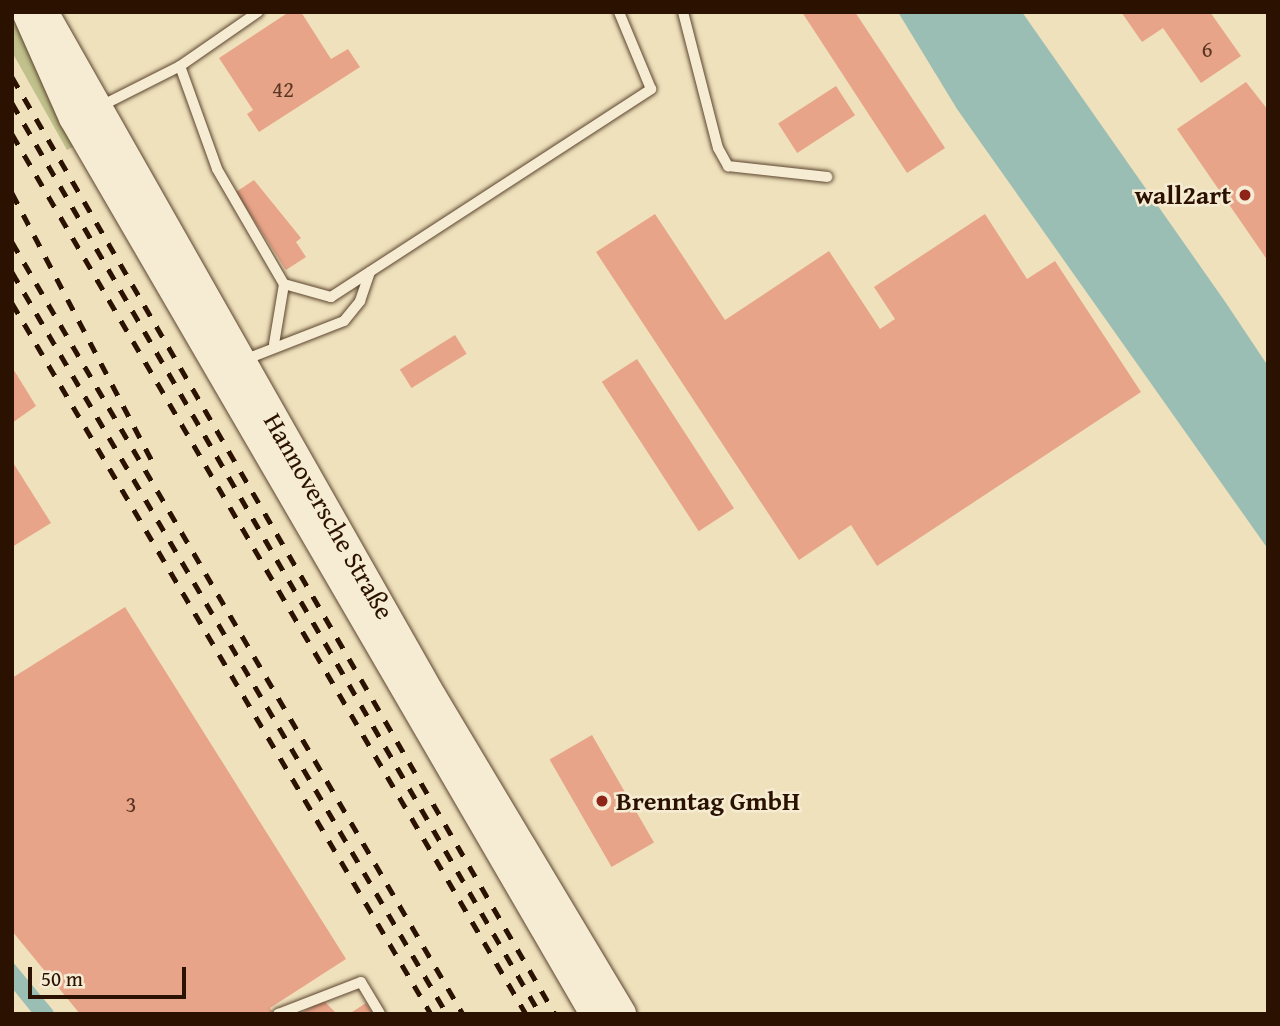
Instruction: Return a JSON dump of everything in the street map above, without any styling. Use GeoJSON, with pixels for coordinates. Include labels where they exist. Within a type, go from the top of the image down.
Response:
{"type":"FeatureCollection","features":[{"type":"Feature","properties":{"kind":"main road","name":"Hannoversche Straße"},"geometry":{"type":"LineString","coordinates":[[26,12],[73,118],[444,762],[594,1014]]}},
{"type":"Feature","properties":{"kind":"main road","name":"Hannoversche Straße"},"geometry":{"type":"LineString","coordinates":[[44,12],[481,779],[622,1014]]}},
{"type":"Feature","properties":{"kind":"lane"},"geometry":{"type":"LineString","coordinates":[[99,108],[180,66],[258,12]]}},
{"type":"Feature","properties":{"kind":"lane"},"geometry":{"type":"LineString","coordinates":[[284,284],[331,298],[652,89],[619,12]]}},
{"type":"Feature","properties":{"kind":"lane"},"geometry":{"type":"LineString","coordinates":[[683,12],[718,148],[735,168],[827,177]]}},
{"type":"Feature","properties":{"kind":"lane"},"geometry":{"type":"LineString","coordinates":[[180,66],[217,169],[284,284],[274,344]]}},
{"type":"Feature","properties":{"kind":"lane"},"geometry":{"type":"LineString","coordinates":[[241,362],[274,344],[325,332],[344,321],[360,301],[370,272]]}},
{"type":"Feature","properties":{"kind":"lane"},"geometry":{"type":"LineString","coordinates":[[201,341],[241,362]]}},
{"type":"Feature","properties":{"kind":"lane"},"geometry":{"type":"LineString","coordinates":[[241,362],[243,414]]}},
{"type":"Feature","properties":{"kind":"lane"},"geometry":{"type":"LineString","coordinates":[[444,762],[481,779],[488,837]]}},
{"type":"Feature","properties":{"kind":"lane"},"geometry":{"type":"LineString","coordinates":[[278,1014],[361,982],[380,1014]]}},
{"type":"Feature","properties":{"kind":"green space"},"geometry":{"type":"Polygon","coordinates":[[[12,15],[75,146],[67,150],[12,52],[12,15]]]}},
{"type":"Feature","properties":{"kind":"water"},"geometry":{"type":"Polygon","coordinates":[[[898,12],[1022,12],[1226,303],[1268,366],[1268,549],[957,109],[898,12]]]}},
{"type":"Feature","properties":{"kind":"water"},"geometry":{"type":"Polygon","coordinates":[[[12,961],[55,1014],[33,1014],[12,988],[12,961]]]}},
{"type":"Feature","properties":{"kind":"building"},"geometry":{"type":"Polygon","coordinates":[[[289,12],[301,12],[331,59],[348,49],[360,67],[259,132],[247,114],[253,110],[219,58],[289,12]]]}},
{"type":"Feature","properties":{"kind":"building"},"geometry":{"type":"Polygon","coordinates":[[[802,12],[855,12],[945,148],[907,173],[802,12]]]}},
{"type":"Feature","properties":{"kind":"building"},"geometry":{"type":"Polygon","coordinates":[[[1121,12],[1210,12],[1241,56],[1201,83],[1163,28],[1142,42],[1121,12]]]}},
{"type":"Feature","properties":{"kind":"building","name":"wall2art"},"geometry":{"type":"Polygon","coordinates":[[[1246,82],[1268,110],[1268,261],[1177,129],[1246,82]]]}},
{"type":"Feature","properties":{"kind":"building"},"geometry":{"type":"Polygon","coordinates":[[[836,86],[855,115],[797,153],[778,124],[836,86]]]}},
{"type":"Feature","properties":{"kind":"building"},"geometry":{"type":"Polygon","coordinates":[[[254,180],[301,238],[296,242],[306,257],[286,270],[236,192],[254,180]]]}},
{"type":"Feature","properties":{"kind":"building"},"geometry":{"type":"Polygon","coordinates":[[[655,214],[725,320],[829,251],[880,329],[895,319],[874,287],[985,214],[1027,279],[1055,261],[1141,392],[877,566],[851,525],[799,560],[596,252],[655,214]]]}},
{"type":"Feature","properties":{"kind":"building"},"geometry":{"type":"Polygon","coordinates":[[[455,335],[467,354],[412,388],[400,369],[455,335]]]}},
{"type":"Feature","properties":{"kind":"building"},"geometry":{"type":"Polygon","coordinates":[[[637,359],[734,508],[699,531],[602,382],[637,359]]]}},
{"type":"Feature","properties":{"kind":"building"},"geometry":{"type":"Polygon","coordinates":[[[12,367],[36,406],[12,423],[12,367]]]}},
{"type":"Feature","properties":{"kind":"building"},"geometry":{"type":"Polygon","coordinates":[[[12,461],[51,523],[12,547],[12,461]]]}},
{"type":"Feature","properties":{"kind":"building"},"geometry":{"type":"Polygon","coordinates":[[[125,607],[346,959],[270,1008],[274,1014],[80,1014],[12,931],[12,678],[125,607]]]}},
{"type":"Feature","properties":{"kind":"building","name":"Brenntag GmbH"},"geometry":{"type":"Polygon","coordinates":[[[592,735],[654,842],[612,867],[550,760],[592,735]]]}},
{"type":"Feature","properties":{"kind":"building"},"geometry":{"type":"Polygon","coordinates":[[[323,1000],[337,1014],[300,1014],[323,1000]]]}},
{"type":"Feature","properties":{"kind":"building"},"geometry":{"type":"Polygon","coordinates":[[[366,1003],[373,1014],[349,1014],[366,1003]]]}},
{"type":"Feature","properties":{"kind":"railway"},"geometry":{"type":"LineString","coordinates":[[12,77],[555,1014]]}},
{"type":"Feature","properties":{"kind":"railway"},"geometry":{"type":"LineString","coordinates":[[12,103],[540,1014]]}},
{"type":"Feature","properties":{"kind":"railway"},"geometry":{"type":"LineString","coordinates":[[12,134],[526,1014]]}},
{"type":"Feature","properties":{"kind":"railway"},"geometry":{"type":"LineString","coordinates":[[12,193],[156,468]]}},
{"type":"Feature","properties":{"kind":"railway"},"geometry":{"type":"LineString","coordinates":[[12,242],[463,1014]]}},
{"type":"Feature","properties":{"kind":"railway"},"geometry":{"type":"LineString","coordinates":[[12,272],[447,1014]]}},
{"type":"Feature","properties":{"kind":"railway"},"geometry":{"type":"LineString","coordinates":[[12,303],[431,1014]]}},
{"type":"Feature","properties":{"kind":"place","name":"wall2art"},"geometry":{"type":"Point","coordinates":[1245,195]}},
{"type":"Feature","properties":{"kind":"place","name":"Brenntag GmbH"},"geometry":{"type":"Point","coordinates":[602,801]}}]}
